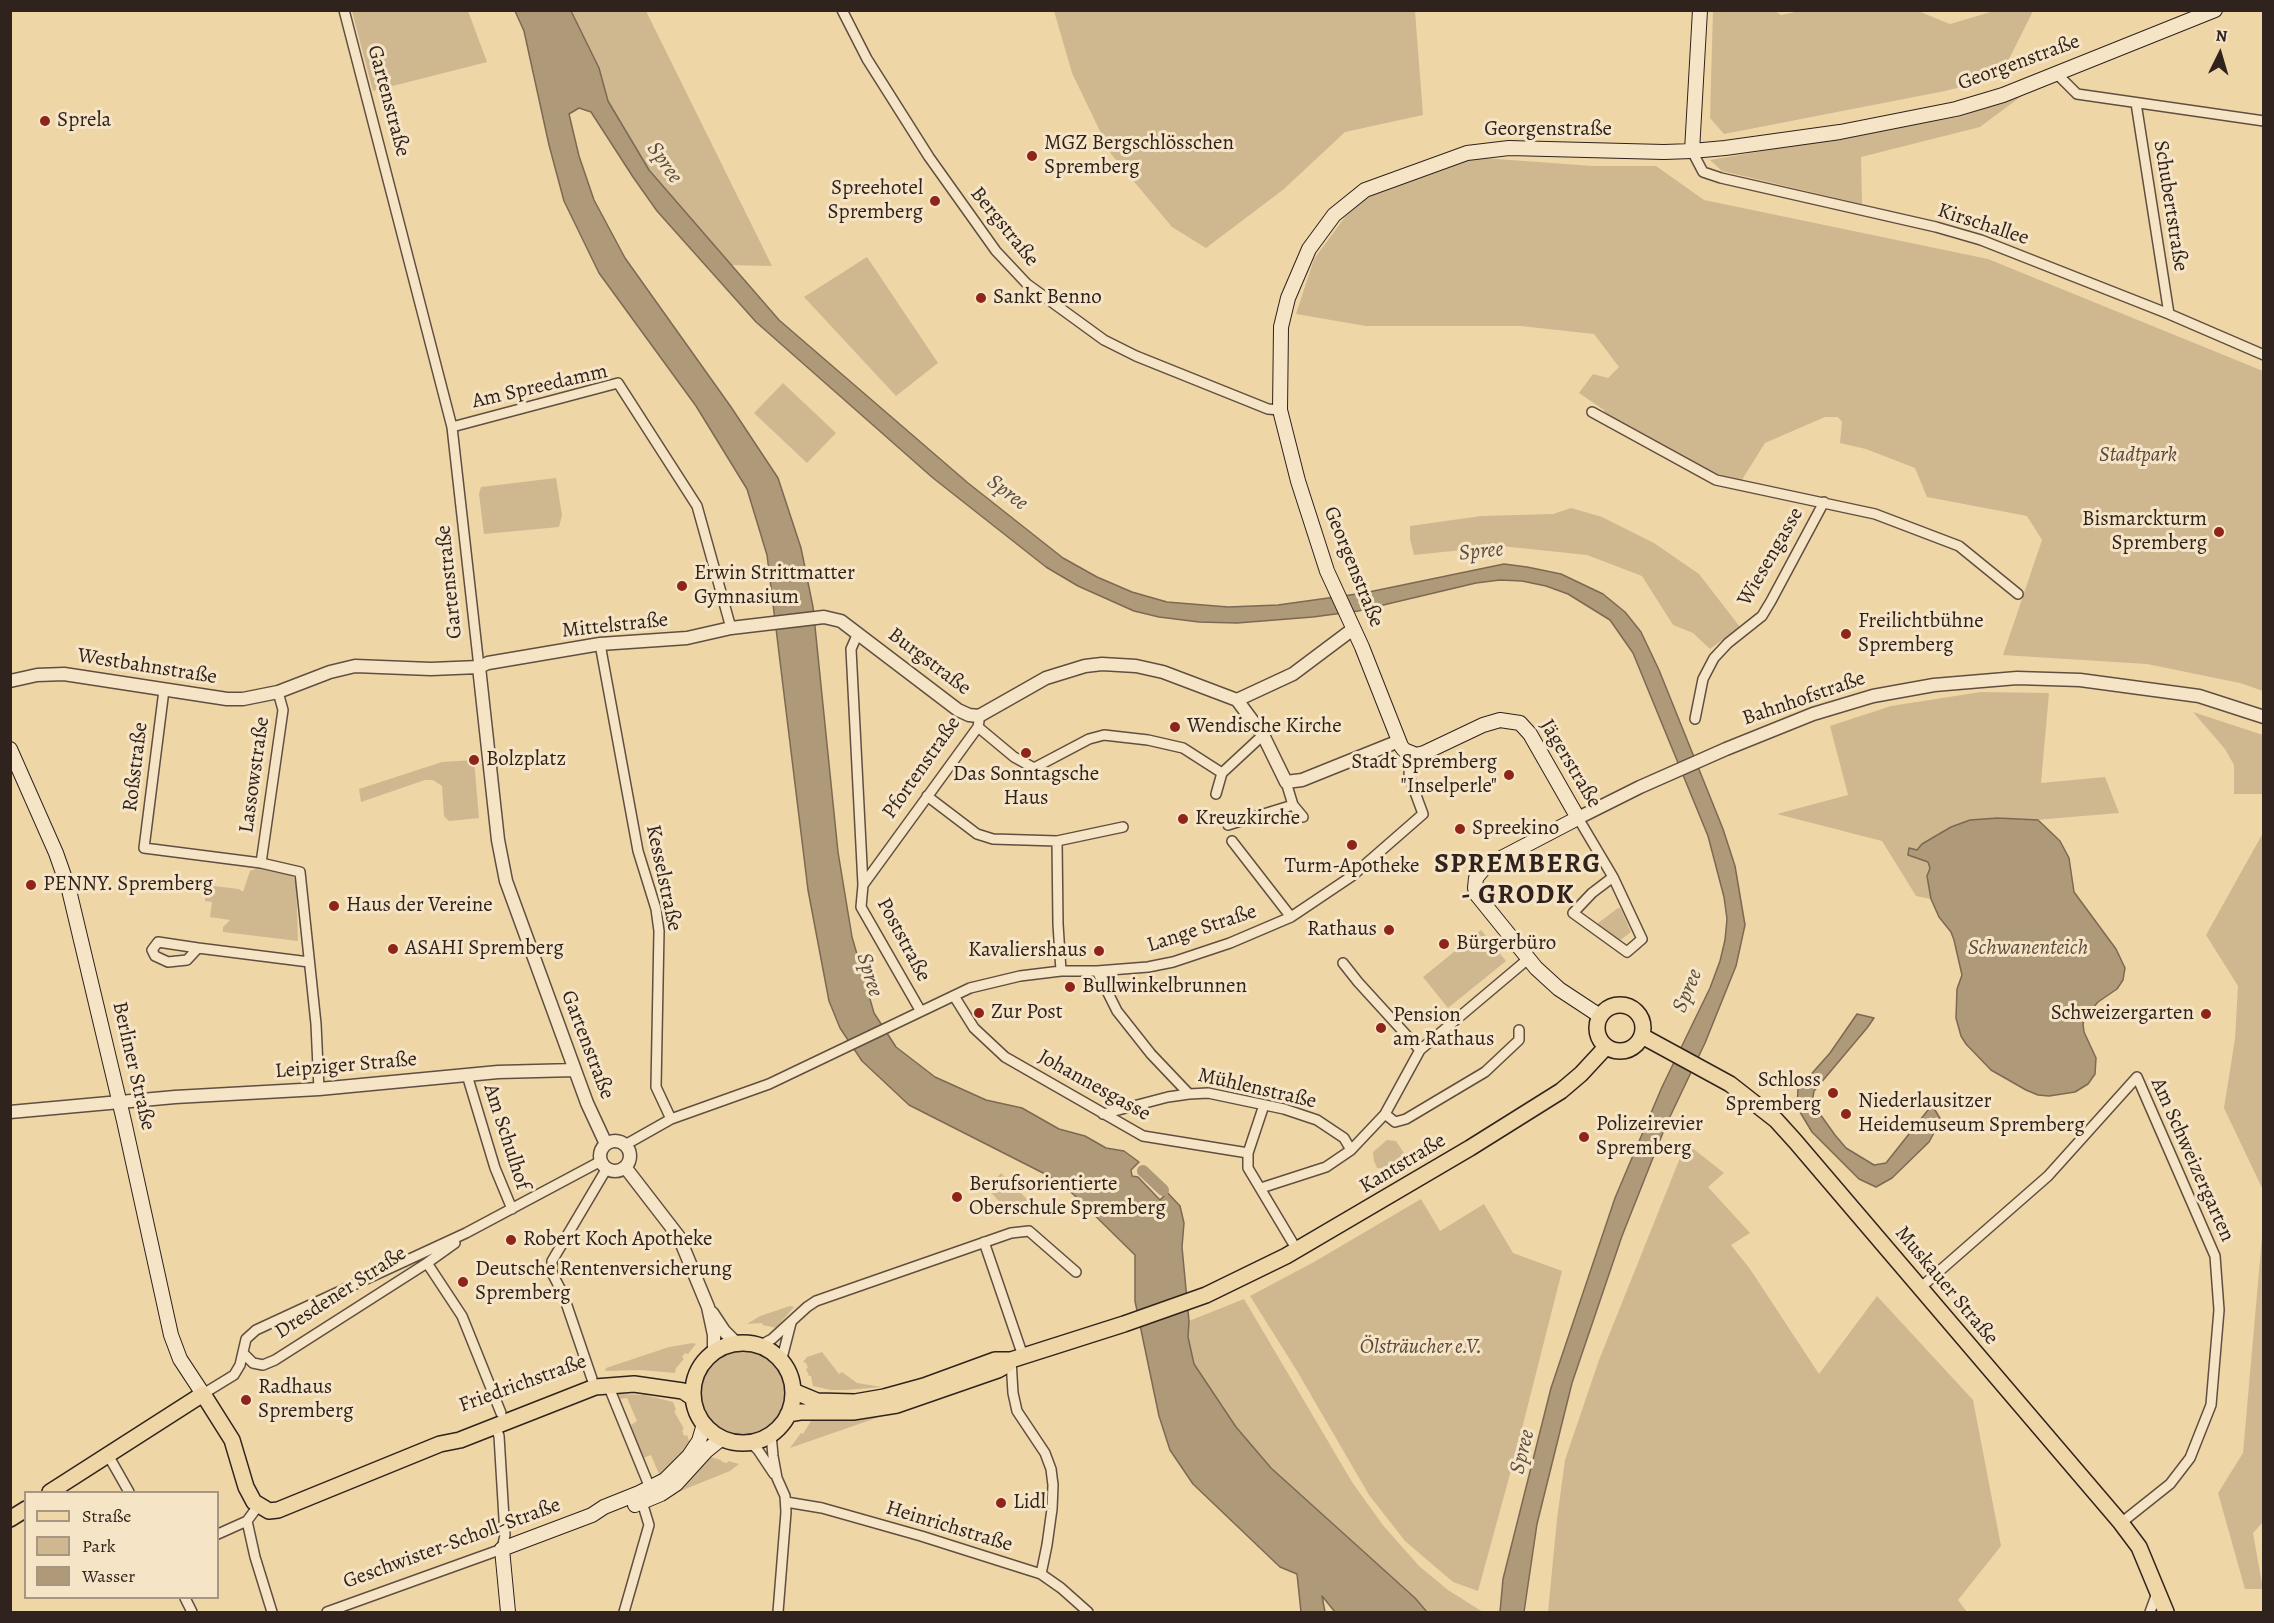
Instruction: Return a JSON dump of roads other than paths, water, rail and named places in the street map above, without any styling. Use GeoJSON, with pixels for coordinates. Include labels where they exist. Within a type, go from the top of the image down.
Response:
{"type":"FeatureCollection","features":[{"type":"Feature","properties":{"kind":"main road"},"geometry":{"type":"LineString","coordinates":[[1692,151],[1700,10]]}},
{"type":"Feature","properties":{"kind":"main road","name":"Georgenstraße"},"geometry":{"type":"LineString","coordinates":[[1403,747],[1327,571],[1298,481],[1280,410],[1281,327],[1288,298],[1309,249],[1334,215],[1365,190],[1467,153],[1509,148],[1692,151],[1840,132],[1956,109],[2003,95],[2216,10]]}},
{"type":"Feature","properties":{"kind":"main road","name":"Jägerstraße"},"geometry":{"type":"LineString","coordinates":[[1403,747],[1424,753],[1492,722],[1507,719],[1520,723],[1530,734],[1578,818]]}},
{"type":"Feature","properties":{"kind":"main road","name":"Berliner Straße"},"geometry":{"type":"LineString","coordinates":[[10,749],[56,853],[69,890],[171,1335],[180,1359],[203,1394]]}},
{"type":"Feature","properties":{"kind":"main road","name":"Bahnhofstraße"},"geometry":{"type":"LineString","coordinates":[[1528,959],[1477,895],[1476,878],[1486,866],[1578,818]]}},
{"type":"Feature","properties":{"kind":"main road"},"geometry":{"type":"LineString","coordinates":[[1528,959],[1558,989],[1600,1016]]}},
{"type":"Feature","properties":{"kind":"main road"},"geometry":{"type":"LineString","coordinates":[[1611,1006],[1626,1006],[1639,1014],[1644,1029],[1642,1036],[1639,1043],[1627,1051],[1620,1052],[1606,1047],[1601,1043],[1596,1030],[1600,1016],[1611,1006]]}},
{"type":"Feature","properties":{"kind":"main road","name":"Muskauer Straße"},"geometry":{"type":"LineString","coordinates":[[1642,1036],[1730,1084],[1776,1120],[2121,1523],[2139,1547],[2166,1612]]}},
{"type":"Feature","properties":{"kind":"main road","name":"Kantstraße"},"geometry":{"type":"LineString","coordinates":[[1015,1359],[1206,1295],[1248,1276],[1470,1149],[1561,1090],[1581,1074],[1606,1047]]}},
{"type":"Feature","properties":{"kind":"main road"},"geometry":{"type":"LineString","coordinates":[[737,1344],[759,1346],[772,1353],[790,1376],[793,1391],[788,1414],[781,1426],[763,1439],[739,1443],[722,1438],[704,1424],[695,1408],[693,1398],[697,1375],[702,1365],[714,1353],[727,1346],[737,1344]]}},
{"type":"Feature","properties":{"kind":"main road"},"geometry":{"type":"LineString","coordinates":[[793,1391],[817,1401],[855,1402],[898,1394],[999,1359],[1015,1359]]}},
{"type":"Feature","properties":{"kind":"main road"},"geometry":{"type":"LineString","coordinates":[[788,1414],[853,1412],[897,1405],[998,1370],[1015,1359]]}},
{"type":"Feature","properties":{"kind":"main road","name":"Friedrichstraße"},"geometry":{"type":"LineString","coordinates":[[498,1420],[592,1379],[611,1375],[641,1375],[678,1379],[697,1375]]}},
{"type":"Feature","properties":{"kind":"main road","name":"Friedrichstraße"},"geometry":{"type":"LineString","coordinates":[[258,1506],[269,1511],[278,1510],[440,1443],[455,1431],[498,1420],[589,1389],[608,1385],[634,1384],[671,1388],[683,1391],[693,1398]]}},
{"type":"Feature","properties":{"kind":"main road"},"geometry":{"type":"LineString","coordinates":[[203,1394],[232,1440],[246,1487],[258,1506]]}},
{"type":"Feature","properties":{"kind":"main road","name":"Dresdener Straße"},"geometry":{"type":"LineString","coordinates":[[52,1491],[203,1394]]}},
{"type":"Feature","properties":{"kind":"main road","name":"Geschwister-Scholl-Straße"},"geometry":{"type":"LineString","coordinates":[[502,1549],[592,1515],[604,1507],[650,1488],[669,1477],[684,1462],[699,1440],[704,1424]]}},
{"type":"Feature","properties":{"kind":"main road","name":"Geschwister-Scholl-Straße"},"geometry":{"type":"LineString","coordinates":[[592,1515],[606,1514],[642,1502],[676,1484],[706,1450],[722,1438]]}},
{"type":"Feature","properties":{"kind":"main road"},"geometry":{"type":"LineString","coordinates":[[10,1520],[24,1510]]}},
{"type":"Feature","properties":{"kind":"main road"},"geometry":{"type":"LineString","coordinates":[[502,1549],[508,1612]]}},
{"type":"Feature","properties":{"kind":"street","name":"Gartenstraße"},"geometry":{"type":"LineString","coordinates":[[344,10],[452,427],[498,840],[506,881],[575,1070],[606,1143]]}},
{"type":"Feature","properties":{"kind":"street","name":"Bergstraße"},"geometry":{"type":"LineString","coordinates":[[842,10],[867,59],[929,157],[996,251],[1027,284],[1104,340],[1136,356],[1268,409],[1280,410]]}},
{"type":"Feature","properties":{"kind":"street"},"geometry":{"type":"LineString","coordinates":[[2057,74],[2077,94],[2264,121]]}},
{"type":"Feature","properties":{"kind":"street","name":"Schubertstraße"},"geometry":{"type":"LineString","coordinates":[[2136,103],[2169,314]]}},
{"type":"Feature","properties":{"kind":"street","name":"Kirschallee"},"geometry":{"type":"LineString","coordinates":[[1692,151],[1703,172],[1964,235],[2169,314],[2264,355]]}},
{"type":"Feature","properties":{"kind":"street","name":"Am Spreedamm"},"geometry":{"type":"LineString","coordinates":[[452,427],[618,383],[697,506],[731,628]]}},
{"type":"Feature","properties":{"kind":"street","name":"Wiesengasse"},"geometry":{"type":"LineString","coordinates":[[1592,412],[1716,480],[1875,514],[1959,546],[2018,594]]}},
{"type":"Feature","properties":{"kind":"street","name":"Wiesengasse"},"geometry":{"type":"LineString","coordinates":[[1695,719],[1703,679],[1714,658],[1728,643],[1762,616],[1824,502]]}},
{"type":"Feature","properties":{"kind":"street","name":"Mittelstraße"},"geometry":{"type":"LineString","coordinates":[[278,692],[330,672],[355,666],[432,669],[479,667],[488,663],[600,644],[687,638],[731,628],[824,616],[841,621],[858,633]]}},
{"type":"Feature","properties":{"kind":"street"},"geometry":{"type":"LineString","coordinates":[[1303,817],[1293,805],[1286,782],[1263,735],[1238,700],[1293,674],[1351,624]]}},
{"type":"Feature","properties":{"kind":"street","name":"Burgstraße"},"geometry":{"type":"LineString","coordinates":[[858,633],[958,710],[979,721],[1014,757],[1034,768],[1089,739],[1104,735],[1148,740],[1183,748],[1222,773]]}},
{"type":"Feature","properties":{"kind":"street","name":"Poststraße"},"geometry":{"type":"LineString","coordinates":[[858,633],[851,649],[863,885],[861,907],[920,1010]]}},
{"type":"Feature","properties":{"kind":"street","name":"Kesselstraße"},"geometry":{"type":"LineString","coordinates":[[600,644],[638,851],[656,909],[659,931],[656,1087],[671,1119]]}},
{"type":"Feature","properties":{"kind":"street","name":"Pfortenstraße"},"geometry":{"type":"LineString","coordinates":[[863,885],[979,721],[1046,678],[1084,666],[1102,664],[1136,666],[1163,672],[1238,700]]}},
{"type":"Feature","properties":{"kind":"street","name":"Westbahnstraße"},"geometry":{"type":"LineString","coordinates":[[10,681],[31,675],[64,674],[164,690],[243,699],[278,692]]}},
{"type":"Feature","properties":{"kind":"street","name":"Bahnhofstraße"},"geometry":{"type":"LineString","coordinates":[[1578,818],[1726,749],[1813,714],[1873,696],[1934,685],[2017,678],[2080,680],[2199,696],[2264,717]]}},
{"type":"Feature","properties":{"kind":"street","name":"Roßstraße"},"geometry":{"type":"LineString","coordinates":[[164,690],[144,848],[261,863]]}},
{"type":"Feature","properties":{"kind":"street","name":"Lassowstraße"},"geometry":{"type":"LineString","coordinates":[[261,863],[283,710],[278,692]]}},
{"type":"Feature","properties":{"kind":"street"},"geometry":{"type":"LineString","coordinates":[[1216,794],[1222,773],[1263,735]]}},
{"type":"Feature","properties":{"kind":"street"},"geometry":{"type":"LineString","coordinates":[[1286,782],[1302,780],[1403,747]]}},
{"type":"Feature","properties":{"kind":"street","name":"Lange Straße"},"geometry":{"type":"LineString","coordinates":[[671,1119],[769,1084],[920,1010],[986,982],[1061,971],[1148,967],[1173,962],[1230,943],[1291,917],[1352,876],[1423,814],[1409,776],[1403,747]]}},
{"type":"Feature","properties":{"kind":"street"},"geometry":{"type":"LineString","coordinates":[[927,796],[977,834],[993,839],[1057,841],[1124,827]]}},
{"type":"Feature","properties":{"kind":"street"},"geometry":{"type":"LineString","coordinates":[[1227,825],[1293,805]]}},
{"type":"Feature","properties":{"kind":"street","name":"Jägerstraße"},"geometry":{"type":"LineString","coordinates":[[1578,818],[1613,877],[1642,939],[1627,952],[1573,913],[1592,893],[1613,877]]}},
{"type":"Feature","properties":{"kind":"street"},"geometry":{"type":"LineString","coordinates":[[1057,841],[1061,971]]}},
{"type":"Feature","properties":{"kind":"street"},"geometry":{"type":"LineString","coordinates":[[1232,841],[1291,917]]}},
{"type":"Feature","properties":{"kind":"street"},"geometry":{"type":"LineString","coordinates":[[261,863],[300,872],[316,1024],[318,1089]]}},
{"type":"Feature","properties":{"kind":"street"},"geometry":{"type":"LineString","coordinates":[[198,948],[309,962]]}},
{"type":"Feature","properties":{"kind":"street"},"geometry":{"type":"LineString","coordinates":[[1261,1188],[1326,1167],[1351,1150],[1385,1114],[1420,1050],[1528,959]]}},
{"type":"Feature","properties":{"kind":"street"},"geometry":{"type":"LineString","coordinates":[[1343,963],[1420,1050]]}},
{"type":"Feature","properties":{"kind":"street","name":"Mühlenstraße"},"geometry":{"type":"LineString","coordinates":[[1097,971],[1117,1011],[1151,1054],[1189,1094],[1208,1093],[1264,1105],[1317,1120],[1344,1138],[1351,1150]]}},
{"type":"Feature","properties":{"kind":"street","name":"Johannesgasse"},"geometry":{"type":"LineString","coordinates":[[954,996],[975,1028],[1005,1057],[1143,1136],[1248,1153]]}},
{"type":"Feature","properties":{"kind":"street"},"geometry":{"type":"LineString","coordinates":[[1385,1114],[1395,1122],[1406,1119],[1485,1072],[1519,1041],[1519,1030]]}},
{"type":"Feature","properties":{"kind":"street","name":"Leipziger Straße"},"geometry":{"type":"LineString","coordinates":[[10,1112],[119,1101],[318,1089],[467,1075],[575,1070]]}},
{"type":"Feature","properties":{"kind":"street","name":"Am Schulhof"},"geometry":{"type":"LineString","coordinates":[[467,1075],[495,1168],[512,1209]]}},
{"type":"Feature","properties":{"kind":"street","name":"Am Schweizergarten"},"geometry":{"type":"LineString","coordinates":[[1920,1288],[2048,1176],[2137,1077],[2215,1256],[2218,1310],[2211,1406],[2190,1458],[2170,1484],[2121,1523]]}},
{"type":"Feature","properties":{"kind":"street"},"geometry":{"type":"LineString","coordinates":[[1103,1114],[1168,1097],[1189,1094]]}},
{"type":"Feature","properties":{"kind":"street"},"geometry":{"type":"LineString","coordinates":[[1264,1105],[1248,1153],[1248,1168],[1297,1250]]}},
{"type":"Feature","properties":{"kind":"street"},"geometry":{"type":"LineString","coordinates":[[625,1145],[671,1119]]}},
{"type":"Feature","properties":{"kind":"street"},"geometry":{"type":"LineString","coordinates":[[592,1379],[563,1294],[552,1273],[552,1261],[604,1164],[601,1152],[606,1143],[616,1141],[625,1145],[630,1158],[625,1167],[679,1237],[708,1307],[714,1335],[714,1353]]}},
{"type":"Feature","properties":{"kind":"street","name":"Dresdener Straße"},"geometry":{"type":"LineString","coordinates":[[203,1394],[234,1375],[246,1339],[256,1330],[456,1238],[604,1164],[616,1170],[625,1167]]}},
{"type":"Feature","properties":{"kind":"street"},"geometry":{"type":"LineString","coordinates":[[759,1346],[772,1339],[807,1306],[816,1301],[1011,1233],[1029,1231],[1076,1272]]}},
{"type":"Feature","properties":{"kind":"street","name":"Dresdener Straße"},"geometry":{"type":"LineString","coordinates":[[243,1353],[253,1363],[262,1365],[275,1360],[427,1263],[454,1244],[456,1238]]}},
{"type":"Feature","properties":{"kind":"street"},"geometry":{"type":"LineString","coordinates":[[984,1242],[1015,1359],[1013,1393],[1017,1411],[1045,1453],[1051,1469],[1052,1509],[1041,1575]]}},
{"type":"Feature","properties":{"kind":"street"},"geometry":{"type":"LineString","coordinates":[[427,1263],[462,1316],[498,1420],[504,1524],[502,1549]]}},
{"type":"Feature","properties":{"kind":"street"},"geometry":{"type":"LineString","coordinates":[[708,1307],[737,1344]]}},
{"type":"Feature","properties":{"kind":"street"},"geometry":{"type":"LineString","coordinates":[[781,1362],[792,1321]]}},
{"type":"Feature","properties":{"kind":"street"},"geometry":{"type":"LineString","coordinates":[[608,1385],[650,1488]]}},
{"type":"Feature","properties":{"kind":"street"},"geometry":{"type":"LineString","coordinates":[[771,1434],[777,1478],[786,1502],[778,1612]]}},
{"type":"Feature","properties":{"kind":"street"},"geometry":{"type":"LineString","coordinates":[[750,1442],[777,1478]]}},
{"type":"Feature","properties":{"kind":"street"},"geometry":{"type":"LineString","coordinates":[[108,1455],[128,1491]]}},
{"type":"Feature","properties":{"kind":"street"},"geometry":{"type":"LineString","coordinates":[[624,1612],[649,1525],[642,1502]]}},
{"type":"Feature","properties":{"kind":"street","name":"Heinrichstraße"},"geometry":{"type":"LineString","coordinates":[[786,1502],[822,1508],[921,1536],[1041,1575],[1061,1588],[1088,1612]]}},
{"type":"Feature","properties":{"kind":"street"},"geometry":{"type":"LineString","coordinates":[[219,1534],[247,1521],[258,1506]]}},
{"type":"Feature","properties":{"kind":"street"},"geometry":{"type":"LineString","coordinates":[[247,1521],[255,1557],[272,1612]]}},
{"type":"Feature","properties":{"kind":"street","name":"Geschwister-Scholl-Straße"},"geometry":{"type":"LineString","coordinates":[[327,1612],[502,1549]]}},
{"type":"Feature","properties":{"kind":"street"},"geometry":{"type":"LineString","coordinates":[[2150,1612],[2157,1593]]}},
{"type":"Feature","properties":{"kind":"water"},"geometry":{"type":"Polygon","coordinates":[[[515,11],[571,11],[599,68],[608,101],[649,170],[779,320],[968,483],[1063,558],[1097,577],[1132,592],[1167,602],[1228,607],[1278,605],[1364,593],[1504,564],[1561,574],[1603,594],[1625,612],[1641,632],[1659,670],[1723,829],[1735,866],[1745,925],[1736,966],[1705,1043],[1666,1125],[1622,1236],[1572,1383],[1537,1524],[1524,1612],[1500,1612],[1503,1579],[1551,1388],[1615,1198],[1662,1087],[1710,988],[1725,940],[1727,919],[1724,897],[1708,836],[1633,653],[1610,620],[1568,594],[1522,581],[1500,580],[1476,583],[1358,611],[1237,623],[1199,622],[1159,617],[1134,611],[1078,586],[1046,567],[933,478],[756,322],[657,211],[591,112],[579,108],[569,114],[579,156],[594,200],[625,258],[731,407],[778,478],[801,548],[813,607],[838,852],[852,937],[874,1013],[896,1047],[935,1077],[986,1100],[1022,1108],[1059,1129],[1085,1136],[1106,1148],[1124,1151],[1139,1162],[1131,1170],[1132,1176],[1138,1177],[1160,1200],[1164,1196],[1162,1191],[1164,1189],[1180,1206],[1184,1223],[1182,1247],[1189,1321],[1188,1337],[1194,1364],[1236,1427],[1271,1468],[1415,1598],[1427,1612],[1335,1612],[1322,1596],[1325,1612],[1301,1612],[1297,1574],[1280,1567],[1193,1484],[1170,1450],[1159,1416],[1135,1301],[1135,1255],[1073,1194],[1049,1176],[909,1105],[862,1061],[840,1028],[829,1001],[808,890],[767,555],[747,489],[696,406],[599,273],[564,201],[524,31],[515,11]]]}},
{"type":"Feature","properties":{"kind":"water","name":"Schwanenteich"},"geometry":{"type":"Polygon","coordinates":[[[1998,818],[2038,820],[2060,841],[2069,858],[2074,892],[2116,949],[2125,968],[2123,980],[2117,989],[2098,1002],[2086,1016],[2083,1024],[2084,1032],[2096,1058],[2095,1074],[2088,1084],[2075,1092],[2049,1096],[2038,1095],[2026,1090],[1991,1070],[1966,1044],[1956,1018],[1957,989],[1962,975],[1954,940],[1951,932],[1939,917],[1931,899],[1927,876],[1930,868],[1928,862],[1908,855],[1909,848],[1917,850],[1922,844],[1951,827],[1970,820],[1998,818]]]}},
{"type":"Feature","properties":{"kind":"water"},"geometry":{"type":"Polygon","coordinates":[[[1857,1014],[1874,1018],[1814,1091],[1812,1103],[1835,1135],[1846,1148],[1874,1165],[1886,1163],[1932,1105],[1941,1120],[1929,1142],[1892,1178],[1876,1187],[1859,1179],[1812,1132],[1797,1107],[1798,1089],[1830,1053],[1857,1014]]]}},
{"type":"Feature","properties":{"kind":"waterway"},"geometry":{"type":"LineString","coordinates":[[1143,1171],[1163,1190]]}},
{"type":"Feature","properties":{"kind":"place","name":"Sprela"},"geometry":{"type":"Point","coordinates":[45,121]}},
{"type":"Feature","properties":{"kind":"place","name":"MGZ Bergschlösschen Spremberg"},"geometry":{"type":"Point","coordinates":[1032,156]}},
{"type":"Feature","properties":{"kind":"place","name":"Spreehotel Spremberg"},"geometry":{"type":"Point","coordinates":[935,201]}},
{"type":"Feature","properties":{"kind":"place","name":"Sankt Benno"},"geometry":{"type":"Point","coordinates":[981,298]}},
{"type":"Feature","properties":{"kind":"place","name":"Bismarckturm Spremberg"},"geometry":{"type":"Point","coordinates":[2219,532]}},
{"type":"Feature","properties":{"kind":"place","name":"Erwin Strittmatter Gymnasium"},"geometry":{"type":"Point","coordinates":[682,586]}},
{"type":"Feature","properties":{"kind":"place","name":"Freilichtbühne Spremberg"},"geometry":{"type":"Point","coordinates":[1846,634]}},
{"type":"Feature","properties":{"kind":"place","name":"Wendische Kirche"},"geometry":{"type":"Point","coordinates":[1175,727]}},
{"type":"Feature","properties":{"kind":"place","name":"Das Sonntagsche Haus"},"geometry":{"type":"Point","coordinates":[1026,753]}},
{"type":"Feature","properties":{"kind":"place","name":"Bolzplatz"},"geometry":{"type":"Point","coordinates":[474,760]}},
{"type":"Feature","properties":{"kind":"place","name":"Stadt Spremberg \"Inselperle\""},"geometry":{"type":"Point","coordinates":[1509,775]}},
{"type":"Feature","properties":{"kind":"place","name":"Kreuzkirche"},"geometry":{"type":"Point","coordinates":[1183,819]}},
{"type":"Feature","properties":{"kind":"place","name":"Spreekino"},"geometry":{"type":"Point","coordinates":[1460,829]}},
{"type":"Feature","properties":{"kind":"place","name":"Turm-Apotheke"},"geometry":{"type":"Point","coordinates":[1352,845]}},
{"type":"Feature","properties":{"kind":"place","name":"PENNY. Spremberg"},"geometry":{"type":"Point","coordinates":[31,885]}},
{"type":"Feature","properties":{"kind":"place","name":"Haus der Vereine"},"geometry":{"type":"Point","coordinates":[334,906]}},
{"type":"Feature","properties":{"kind":"place","name":"Rathaus"},"geometry":{"type":"Point","coordinates":[1389,930]}},
{"type":"Feature","properties":{"kind":"place","name":"Bürgerbüro"},"geometry":{"type":"Point","coordinates":[1444,944]}},
{"type":"Feature","properties":{"kind":"place","name":"ASAHI Spremberg"},"geometry":{"type":"Point","coordinates":[393,949]}},
{"type":"Feature","properties":{"kind":"place","name":"Kavaliershaus"},"geometry":{"type":"Point","coordinates":[1099,951]}},
{"type":"Feature","properties":{"kind":"place","name":"Bullwinkelbrunnen"},"geometry":{"type":"Point","coordinates":[1070,987]}},
{"type":"Feature","properties":{"kind":"place","name":"Zur Post"},"geometry":{"type":"Point","coordinates":[979,1013]}},
{"type":"Feature","properties":{"kind":"place","name":"Schweizergarten"},"geometry":{"type":"Point","coordinates":[2206,1014]}},
{"type":"Feature","properties":{"kind":"place","name":"Pension am Rathaus"},"geometry":{"type":"Point","coordinates":[1381,1028]}},
{"type":"Feature","properties":{"kind":"place","name":"Schloss Spremberg"},"geometry":{"type":"Point","coordinates":[1833,1093]}},
{"type":"Feature","properties":{"kind":"place","name":"Niederlausitzer Heidemuseum Spremberg"},"geometry":{"type":"Point","coordinates":[1846,1114]}},
{"type":"Feature","properties":{"kind":"place","name":"Polizeirevier Spremberg"},"geometry":{"type":"Point","coordinates":[1584,1137]}},
{"type":"Feature","properties":{"kind":"place","name":"Berufsorientierte Oberschule Spremberg"},"geometry":{"type":"Point","coordinates":[957,1197]}},
{"type":"Feature","properties":{"kind":"place","name":"Robert Koch Apotheke"},"geometry":{"type":"Point","coordinates":[511,1240]}},
{"type":"Feature","properties":{"kind":"place","name":"Deutsche Rentenversicherung Spremberg"},"geometry":{"type":"Point","coordinates":[463,1282]}},
{"type":"Feature","properties":{"kind":"place","name":"Radhaus Spremberg"},"geometry":{"type":"Point","coordinates":[246,1400]}},
{"type":"Feature","properties":{"kind":"place","name":"Lidl"},"geometry":{"type":"Point","coordinates":[1001,1503]}},
{"type":"Feature","properties":{"kind":"district","name":"SPREMBERG - GRODK"},"geometry":{"type":"Point","coordinates":[1518,880]}},
{"type":"Feature","properties":{"kind":"water label","name":"Spree"},"geometry":{"type":"Point","coordinates":[664,163]}},
{"type":"Feature","properties":{"kind":"water label","name":"Spree"},"geometry":{"type":"Point","coordinates":[1007,493]}},
{"type":"Feature","properties":{"kind":"water label","name":"Spree"},"geometry":{"type":"Point","coordinates":[1481,552]}},
{"type":"Feature","properties":{"kind":"water label","name":"Spree"},"geometry":{"type":"Point","coordinates":[869,975]}},
{"type":"Feature","properties":{"kind":"water label","name":"Spree"},"geometry":{"type":"Point","coordinates":[1688,991]}},
{"type":"Feature","properties":{"kind":"water label","name":"Spree"},"geometry":{"type":"Point","coordinates":[1523,1452]}},
{"type":"Feature","properties":{"kind":"park label","name":"Stadtpark"},"geometry":{"type":"Point","coordinates":[2138,456]}},
{"type":"Feature","properties":{"kind":"park label","name":"Ölsträucher e.V."},"geometry":{"type":"Point","coordinates":[1421,1348]}}]}
